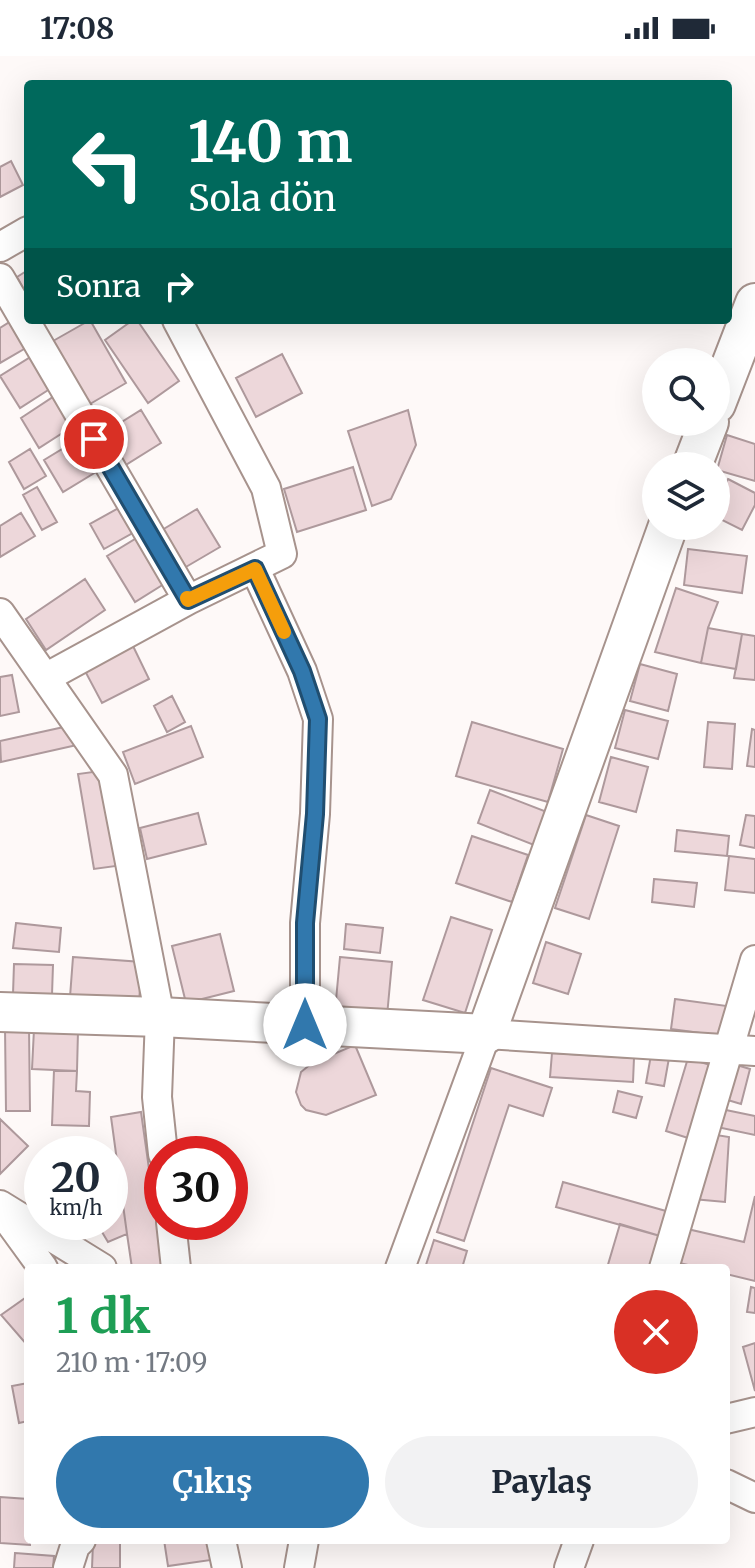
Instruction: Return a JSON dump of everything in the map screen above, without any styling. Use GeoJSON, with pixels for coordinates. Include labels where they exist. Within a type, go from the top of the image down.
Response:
{"type":"FeatureCollection","features":[{"type":"Feature","properties":{"kind":"street"},"geometry":{"type":"LineString","coordinates":[[0,247],[24,233]]}},
{"type":"Feature","properties":{"kind":"street"},"geometry":{"type":"LineString","coordinates":[[0,278],[24,319]]}},
{"type":"Feature","properties":{"kind":"street"},"geometry":{"type":"LineString","coordinates":[[27,324],[188,600]]}},
{"type":"Feature","properties":{"kind":"street"},"geometry":{"type":"LineString","coordinates":[[47,677],[188,600],[282,554],[266,488],[179,324]]}},
{"type":"Feature","properties":{"kind":"street"},"geometry":{"type":"LineString","coordinates":[[730,373],[751,327]]}},
{"type":"Feature","properties":{"kind":"street"},"geometry":{"type":"LineString","coordinates":[[401,1264],[663,540]]}},
{"type":"Feature","properties":{"kind":"street"},"geometry":{"type":"LineString","coordinates":[[255,569],[302,671],[318,719],[315,814],[305,923],[305,1025]]}},
{"type":"Feature","properties":{"kind":"street"},"geometry":{"type":"LineString","coordinates":[[0,613],[113,775],[160,1017],[157,1097],[161,1136]]}},
{"type":"Feature","properties":{"kind":"street"},"geometry":{"type":"LineString","coordinates":[[665,1264],[741,1051],[755,960]]}},
{"type":"Feature","properties":{"kind":"street"},"geometry":{"type":"LineString","coordinates":[[0,1012],[486,1034],[741,1051]]}},
{"type":"Feature","properties":{"kind":"street"},"geometry":{"type":"LineString","coordinates":[[0,1207],[40,1264]]}},
{"type":"Feature","properties":{"kind":"street"},"geometry":{"type":"LineString","coordinates":[[0,1207],[95,1264]]}},
{"type":"Feature","properties":{"kind":"street"},"geometry":{"type":"LineString","coordinates":[[173,1240],[176,1264]]}},
{"type":"Feature","properties":{"kind":"street"},"geometry":{"type":"LineString","coordinates":[[730,1418],[755,1412]]}},
{"type":"Feature","properties":{"kind":"street"},"geometry":{"type":"LineString","coordinates":[[730,1486],[755,1498]]}},
{"type":"Feature","properties":{"kind":"street"},"geometry":{"type":"LineString","coordinates":[[68,1568],[77,1544]]}},
{"type":"Feature","properties":{"kind":"street"},"geometry":{"type":"LineString","coordinates":[[222,1544],[227,1568]]}},
{"type":"Feature","properties":{"kind":"street"},"geometry":{"type":"LineString","coordinates":[[299,1568],[303,1544]]}},
{"type":"Feature","properties":{"kind":"street"},"geometry":{"type":"LineString","coordinates":[[569,1568],[578,1544]]}},
{"type":"Feature","properties":{"kind":"building"},"geometry":{"type":"Polygon","coordinates":[[[11,161],[23,185],[0,197],[0,167],[11,161]]]}},
{"type":"Feature","properties":{"kind":"building"},"geometry":{"type":"Polygon","coordinates":[[[24,273],[24,290],[17,277],[24,273]]]}},
{"type":"Feature","properties":{"kind":"building"},"geometry":{"type":"Polygon","coordinates":[[[16,318],[31,345],[0,363],[0,328],[16,318]]]}},
{"type":"Feature","properties":{"kind":"building"},"geometry":{"type":"Polygon","coordinates":[[[83,324],[92,324],[126,383],[90,404],[53,341],[83,324]]]}},
{"type":"Feature","properties":{"kind":"building"},"geometry":{"type":"Polygon","coordinates":[[[127,324],[140,324],[179,381],[148,403],[105,340],[127,324]]]}},
{"type":"Feature","properties":{"kind":"building"},"geometry":{"type":"Polygon","coordinates":[[[37,353],[56,385],[20,408],[0,376],[37,353]]]}},
{"type":"Feature","properties":{"kind":"building"},"geometry":{"type":"Polygon","coordinates":[[[282,354],[302,393],[256,417],[236,378],[282,354]]]}},
{"type":"Feature","properties":{"kind":"building"},"geometry":{"type":"Polygon","coordinates":[[[59,393],[78,423],[39,448],[21,418],[59,393]]]}},
{"type":"Feature","properties":{"kind":"building"},"geometry":{"type":"Polygon","coordinates":[[[141,410],[161,443],[124,466],[104,433],[141,410]]]}},
{"type":"Feature","properties":{"kind":"building"},"geometry":{"type":"Polygon","coordinates":[[[408,410],[416,445],[391,499],[372,506],[348,431],[408,410]]]}},
{"type":"Feature","properties":{"kind":"building"},"geometry":{"type":"Polygon","coordinates":[[[727,436],[755,444],[755,481],[730,474],[730,452],[722,452],[727,436]]]}},
{"type":"Feature","properties":{"kind":"building"},"geometry":{"type":"Polygon","coordinates":[[[82,437],[101,469],[63,492],[44,460],[82,437]]]}},
{"type":"Feature","properties":{"kind":"building"},"geometry":{"type":"Polygon","coordinates":[[[30,449],[46,476],[24,489],[9,462],[30,449]]]}},
{"type":"Feature","properties":{"kind":"building"},"geometry":{"type":"Polygon","coordinates":[[[353,467],[366,510],[297,532],[284,489],[353,467]]]}},
{"type":"Feature","properties":{"kind":"building"},"geometry":{"type":"Polygon","coordinates":[[[730,480],[755,493],[755,505],[742,530],[730,524],[730,480]]]}},
{"type":"Feature","properties":{"kind":"building"},"geometry":{"type":"Polygon","coordinates":[[[37,487],[57,522],[42,530],[23,495],[37,487]]]}},
{"type":"Feature","properties":{"kind":"building"},"geometry":{"type":"Polygon","coordinates":[[[124,505],[138,530],[104,549],[90,524],[124,505]]]}},
{"type":"Feature","properties":{"kind":"building"},"geometry":{"type":"Polygon","coordinates":[[[197,509],[220,547],[179,571],[157,533],[197,509]]]}},
{"type":"Feature","properties":{"kind":"building"},"geometry":{"type":"Polygon","coordinates":[[[21,513],[35,536],[0,557],[0,526],[21,513]]]}},
{"type":"Feature","properties":{"kind":"building"},"geometry":{"type":"Polygon","coordinates":[[[145,533],[172,579],[135,602],[107,556],[145,533]]]}},
{"type":"Feature","properties":{"kind":"building"},"geometry":{"type":"Polygon","coordinates":[[[688,549],[747,556],[742,593],[684,585],[688,549]]]}},
{"type":"Feature","properties":{"kind":"building"},"geometry":{"type":"Polygon","coordinates":[[[85,579],[105,610],[46,650],[26,619],[85,579]]]}},
{"type":"Feature","properties":{"kind":"building"},"geometry":{"type":"Polygon","coordinates":[[[676,588],[718,602],[708,628],[701,663],[655,652],[676,588]]]}},
{"type":"Feature","properties":{"kind":"building"},"geometry":{"type":"Polygon","coordinates":[[[708,628],[742,634],[736,669],[701,663],[708,628]]]}},
{"type":"Feature","properties":{"kind":"building"},"geometry":{"type":"Polygon","coordinates":[[[742,634],[755,636],[755,680],[734,678],[742,634]]]}},
{"type":"Feature","properties":{"kind":"building"},"geometry":{"type":"Polygon","coordinates":[[[133,646],[149,679],[102,703],[85,671],[133,646]]]}},
{"type":"Feature","properties":{"kind":"building"},"geometry":{"type":"Polygon","coordinates":[[[640,664],[677,674],[668,711],[630,701],[640,664]]]}},
{"type":"Feature","properties":{"kind":"building"},"geometry":{"type":"Polygon","coordinates":[[[12,675],[19,712],[0,716],[0,677],[12,675]]]}},
{"type":"Feature","properties":{"kind":"building"},"geometry":{"type":"Polygon","coordinates":[[[172,696],[185,722],[167,732],[154,706],[172,696]]]}},
{"type":"Feature","properties":{"kind":"building"},"geometry":{"type":"Polygon","coordinates":[[[625,710],[668,721],[658,759],[615,748],[625,710]]]}},
{"type":"Feature","properties":{"kind":"building"},"geometry":{"type":"Polygon","coordinates":[[[472,722],[563,749],[548,802],[456,776],[472,722]]]}},
{"type":"Feature","properties":{"kind":"building"},"geometry":{"type":"Polygon","coordinates":[[[708,722],[735,724],[732,769],[704,767],[708,722]]]}},
{"type":"Feature","properties":{"kind":"building"},"geometry":{"type":"Polygon","coordinates":[[[73,725],[77,745],[1,762],[0,741],[73,725]]]}},
{"type":"Feature","properties":{"kind":"building"},"geometry":{"type":"Polygon","coordinates":[[[191,726],[203,757],[135,784],[123,752],[191,726]]]}},
{"type":"Feature","properties":{"kind":"building"},"geometry":{"type":"Polygon","coordinates":[[[752,729],[755,730],[755,767],[747,766],[752,729]]]}},
{"type":"Feature","properties":{"kind":"building"},"geometry":{"type":"Polygon","coordinates":[[[611,757],[648,767],[636,812],[599,802],[611,757]]]}},
{"type":"Feature","properties":{"kind":"building"},"geometry":{"type":"Polygon","coordinates":[[[100,771],[116,866],[94,869],[78,774],[100,771]]]}},
{"type":"Feature","properties":{"kind":"building"},"geometry":{"type":"Polygon","coordinates":[[[490,790],[547,812],[534,845],[478,823],[490,790]]]}},
{"type":"Feature","properties":{"kind":"building"},"geometry":{"type":"Polygon","coordinates":[[[198,813],[206,844],[147,859],[140,828],[198,813]]]}},
{"type":"Feature","properties":{"kind":"building"},"geometry":{"type":"Polygon","coordinates":[[[586,815],[619,826],[589,919],[555,908],[586,815]]]}},
{"type":"Feature","properties":{"kind":"building"},"geometry":{"type":"Polygon","coordinates":[[[746,815],[755,816],[755,848],[740,845],[746,815]]]}},
{"type":"Feature","properties":{"kind":"building"},"geometry":{"type":"Polygon","coordinates":[[[677,830],[729,836],[727,856],[675,851],[677,830]]]}},
{"type":"Feature","properties":{"kind":"building"},"geometry":{"type":"Polygon","coordinates":[[[472,836],[528,855],[512,902],[456,883],[472,836]]]}},
{"type":"Feature","properties":{"kind":"building"},"geometry":{"type":"Polygon","coordinates":[[[729,856],[755,859],[755,893],[725,890],[729,856]]]}},
{"type":"Feature","properties":{"kind":"building"},"geometry":{"type":"Polygon","coordinates":[[[654,879],[697,883],[694,907],[652,902],[654,879]]]}},
{"type":"Feature","properties":{"kind":"building"},"geometry":{"type":"Polygon","coordinates":[[[451,917],[492,930],[465,1013],[423,1000],[451,917]]]}},
{"type":"Feature","properties":{"kind":"building"},"geometry":{"type":"Polygon","coordinates":[[[16,923],[61,928],[59,952],[13,948],[16,923]]]}},
{"type":"Feature","properties":{"kind":"building"},"geometry":{"type":"Polygon","coordinates":[[[346,924],[383,928],[380,953],[344,949],[346,924]]]}},
{"type":"Feature","properties":{"kind":"building"},"geometry":{"type":"Polygon","coordinates":[[[220,934],[234,991],[186,1003],[172,946],[220,934]]]}},
{"type":"Feature","properties":{"kind":"building"},"geometry":{"type":"Polygon","coordinates":[[[546,942],[581,954],[568,994],[533,983],[546,942]]]}},
{"type":"Feature","properties":{"kind":"building"},"geometry":{"type":"Polygon","coordinates":[[[73,957],[142,962],[139,1002],[70,997],[73,957]]]}},
{"type":"Feature","properties":{"kind":"building"},"geometry":{"type":"Polygon","coordinates":[[[340,957],[392,962],[387,1016],[335,1011],[340,957]]]}},
{"type":"Feature","properties":{"kind":"building"},"geometry":{"type":"Polygon","coordinates":[[[14,964],[53,965],[52,995],[13,994],[14,964]]]}},
{"type":"Feature","properties":{"kind":"building"},"geometry":{"type":"Polygon","coordinates":[[[675,999],[727,1006],[723,1036],[671,1029],[675,999]]]}},
{"type":"Feature","properties":{"kind":"building"},"geometry":{"type":"Polygon","coordinates":[[[5,1027],[29,1027],[30,1111],[6,1111],[5,1027]]]}},
{"type":"Feature","properties":{"kind":"building"},"geometry":{"type":"Polygon","coordinates":[[[34,1029],[78,1031],[77,1071],[32,1069],[34,1029]]]}},
{"type":"Feature","properties":{"kind":"building"},"geometry":{"type":"Polygon","coordinates":[[[355,1045],[376,1095],[326,1115],[306,1110],[296,1092],[301,1072],[312,1063],[355,1045]]]}},
{"type":"Feature","properties":{"kind":"building"},"geometry":{"type":"Polygon","coordinates":[[[552,1053],[634,1058],[633,1082],[550,1077],[552,1053]]]}},
{"type":"Feature","properties":{"kind":"building"},"geometry":{"type":"Polygon","coordinates":[[[651,1055],[669,1058],[664,1086],[646,1083],[651,1055]]]}},
{"type":"Feature","properties":{"kind":"building"},"geometry":{"type":"Polygon","coordinates":[[[688,1058],[710,1065],[688,1138],[666,1131],[688,1058]]]}},
{"type":"Feature","properties":{"kind":"building"},"geometry":{"type":"Polygon","coordinates":[[[730,1063],[750,1069],[741,1104],[721,1098],[730,1063]]]}},
{"type":"Feature","properties":{"kind":"building"},"geometry":{"type":"Polygon","coordinates":[[[491,1068],[552,1088],[543,1116],[509,1105],[464,1241],[437,1232],[491,1068]]]}},
{"type":"Feature","properties":{"kind":"building"},"geometry":{"type":"Polygon","coordinates":[[[54,1070],[77,1071],[76,1091],[90,1092],[89,1126],[52,1125],[54,1070]]]}},
{"type":"Feature","properties":{"kind":"building"},"geometry":{"type":"Polygon","coordinates":[[[618,1091],[642,1097],[636,1118],[613,1112],[618,1091]]]}},
{"type":"Feature","properties":{"kind":"building"},"geometry":{"type":"Polygon","coordinates":[[[721,1109],[755,1116],[755,1135],[717,1127],[721,1109]]]}},
{"type":"Feature","properties":{"kind":"building"},"geometry":{"type":"Polygon","coordinates":[[[141,1112],[144,1136],[144,1240],[159,1240],[162,1264],[131,1264],[128,1240],[128,1136],[114,1136],[111,1117],[141,1112]]]}},
{"type":"Feature","properties":{"kind":"building"},"geometry":{"type":"Polygon","coordinates":[[[0,1119],[24,1142],[24,1150],[0,1174],[0,1119]]]}},
{"type":"Feature","properties":{"kind":"building"},"geometry":{"type":"Polygon","coordinates":[[[710,1134],[729,1137],[725,1202],[693,1199],[710,1134]]]}},
{"type":"Feature","properties":{"kind":"building"},"geometry":{"type":"Polygon","coordinates":[[[563,1182],[666,1211],[660,1236],[556,1207],[563,1182]]]}},
{"type":"Feature","properties":{"kind":"building"},"geometry":{"type":"Polygon","coordinates":[[[755,1196],[755,1281],[730,1275],[730,1264],[675,1262],[683,1228],[744,1242],[755,1196]]]}},
{"type":"Feature","properties":{"kind":"building"},"geometry":{"type":"Polygon","coordinates":[[[620,1224],[660,1236],[651,1264],[608,1264],[620,1224]]]}},
{"type":"Feature","properties":{"kind":"building"},"geometry":{"type":"Polygon","coordinates":[[[434,1240],[467,1251],[463,1264],[426,1264],[434,1240]]]}},
{"type":"Feature","properties":{"kind":"building"},"geometry":{"type":"Polygon","coordinates":[[[751,1287],[755,1288],[755,1313],[747,1312],[751,1287]]]}},
{"type":"Feature","properties":{"kind":"building"},"geometry":{"type":"Polygon","coordinates":[[[24,1299],[24,1341],[1,1315],[24,1299]]]}},
{"type":"Feature","properties":{"kind":"building"},"geometry":{"type":"Polygon","coordinates":[[[755,1343],[755,1391],[743,1347],[755,1343]]]}},
{"type":"Feature","properties":{"kind":"building"},"geometry":{"type":"Polygon","coordinates":[[[24,1384],[24,1422],[19,1423],[12,1386],[24,1384]]]}},
{"type":"Feature","properties":{"kind":"building"},"geometry":{"type":"Polygon","coordinates":[[[0,1497],[24,1499],[24,1544],[30,1545],[0,1543],[0,1497]]]}},
{"type":"Feature","properties":{"kind":"building"},"geometry":{"type":"Polygon","coordinates":[[[93,1544],[120,1544],[120,1568],[92,1568],[93,1544]]]}},
{"type":"Feature","properties":{"kind":"building"},"geometry":{"type":"Polygon","coordinates":[[[165,1544],[209,1544],[211,1560],[168,1566],[165,1544]]]}},
{"type":"Feature","properties":{"kind":"building"},"geometry":{"type":"Polygon","coordinates":[[[15,1553],[54,1556],[53,1568],[14,1568],[15,1553]]]}},
{"type":"Feature","properties":{"kind":"slow traffic"},"geometry":{"type":"LineString","coordinates":[[187,598],[255,569],[284,632]]}},
{"type":"Feature","properties":{"kind":"route"},"geometry":{"type":"LineString","coordinates":[[94,439],[188,600],[255,569],[302,671],[318,719],[315,814],[305,923],[305,1025]]}}]}
